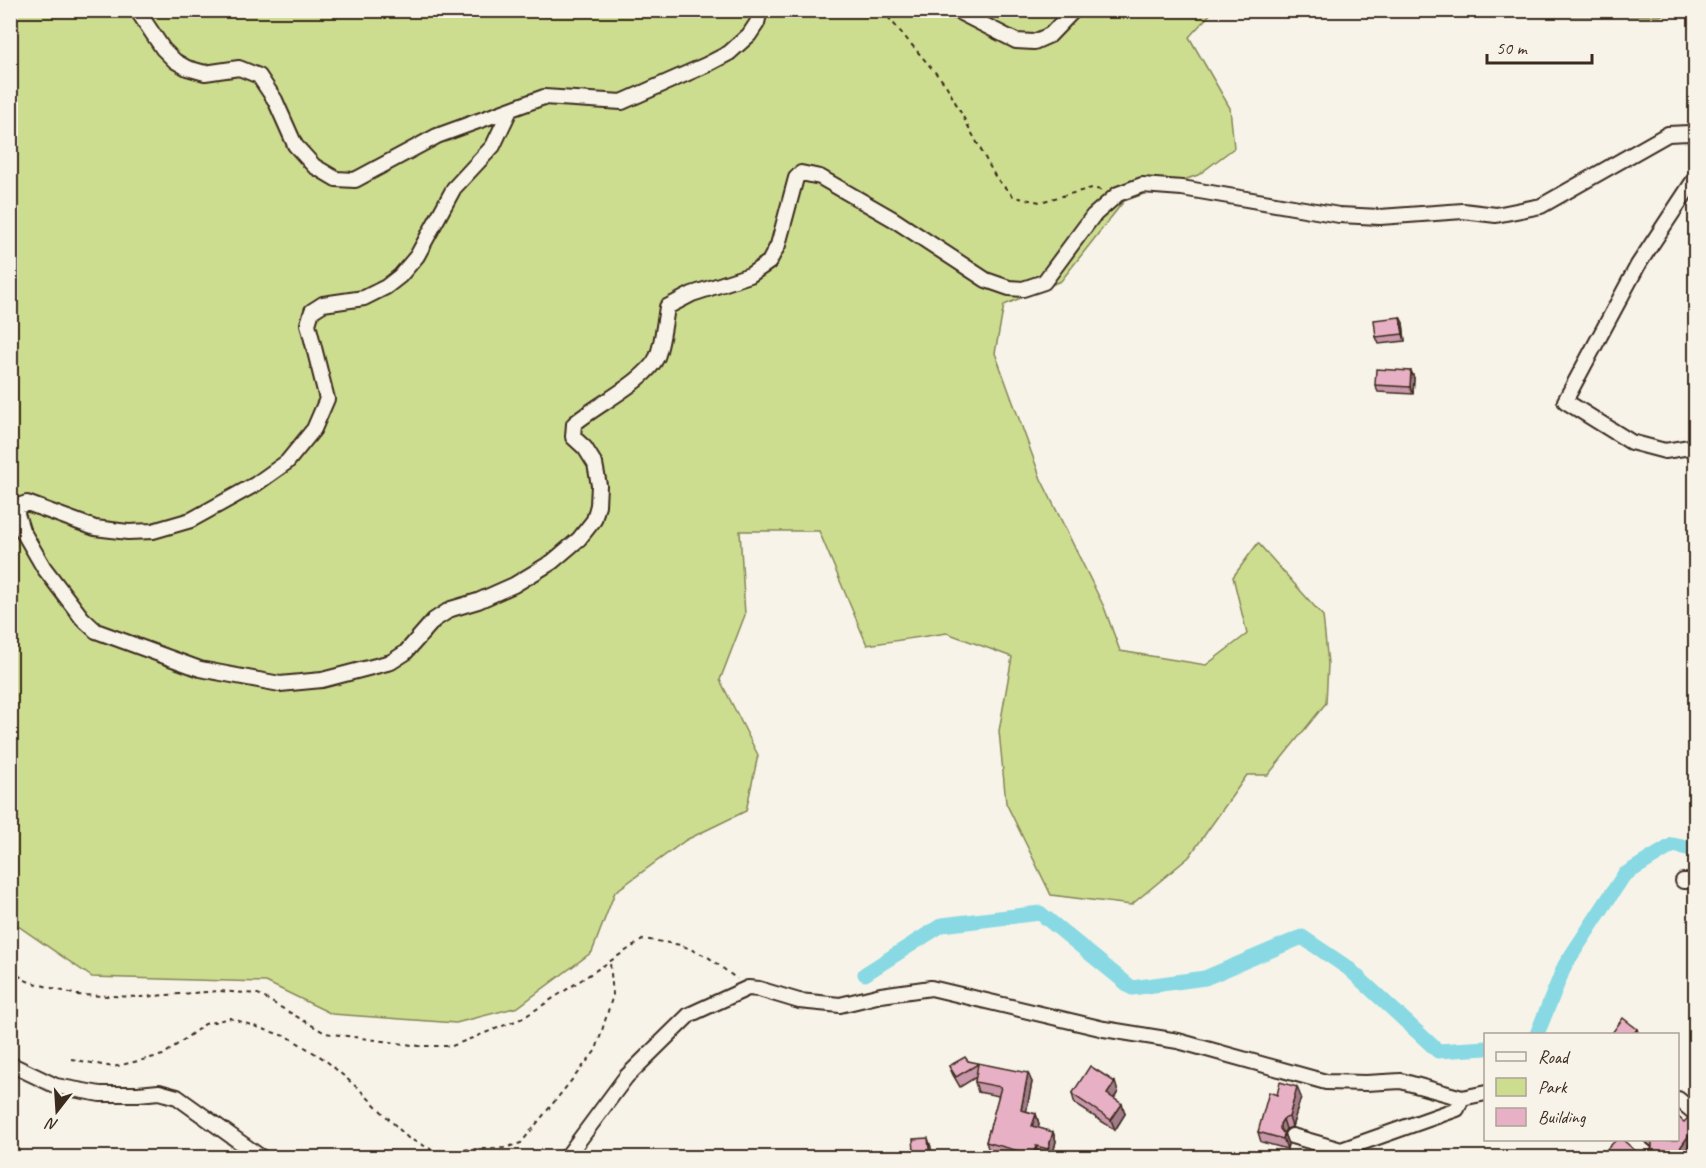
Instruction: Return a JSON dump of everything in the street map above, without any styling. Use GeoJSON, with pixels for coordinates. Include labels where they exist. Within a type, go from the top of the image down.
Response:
{"type":"FeatureCollection","features":[{"type":"Feature","properties":{"kind":"street"},"geometry":{"type":"LineString","coordinates":[[137,10],[163,49],[175,62],[205,73],[239,68],[259,75],[275,100],[295,145],[314,166],[336,179],[356,180],[437,136],[544,97],[622,102],[706,65],[729,52],[750,34],[757,23],[760,10]]}},
{"type":"Feature","properties":{"kind":"street"},"geometry":{"type":"LineString","coordinates":[[955,10],[1016,41],[1034,42],[1050,35],[1074,10]]}},
{"type":"Feature","properties":{"kind":"street"},"geometry":{"type":"LineString","coordinates":[[510,110],[493,146],[454,188],[417,256],[400,276],[386,287],[364,298],[323,304],[312,311],[308,324],[327,399],[314,429],[287,462],[256,484],[191,520],[153,531],[128,532],[96,528],[27,503],[18,506],[17,514],[22,530],[44,568],[82,618],[96,631],[200,669],[280,684],[322,680],[391,662],[405,653],[434,620],[451,609],[478,601],[514,585],[552,562],[579,539],[594,520],[598,505],[599,485],[595,464],[585,448],[573,438],[574,424],[646,373],[657,356],[667,307],[692,294],[750,275],[769,262],[778,245],[796,178],[801,172],[820,177],[893,219],[986,280],[1009,288],[1023,289],[1044,282],[1093,216],[1118,194],[1142,185],[1182,188],[1339,215],[1380,217],[1463,211],[1496,215],[1540,206],[1668,134],[1689,133],[1695,136]]}},
{"type":"Feature","properties":{"kind":"street"},"geometry":{"type":"LineString","coordinates":[[1695,177],[1638,265],[1565,401],[1631,442],[1665,450],[1695,446]]}},
{"type":"Feature","properties":{"kind":"street"},"geometry":{"type":"LineString","coordinates":[[566,1158],[626,1077],[689,1015],[748,988],[759,988],[799,1001],[840,1005],[881,995],[931,988],[1104,1029],[1178,1041],[1326,1082],[1401,1081],[1462,1098],[1484,1094]]}},
{"type":"Feature","properties":{"kind":"street"},"geometry":{"type":"LineString","coordinates":[[10,1064],[56,1086],[100,1094],[159,1092],[177,1097],[262,1158]]}},
{"type":"Feature","properties":{"kind":"street"},"geometry":{"type":"LineString","coordinates":[[1292,1136],[1341,1150],[1456,1110],[1462,1098]]}},
{"type":"Feature","properties":{"kind":"street"},"geometry":{"type":"LineString","coordinates":[[1679,1101],[1695,1113]]}},
{"type":"Feature","properties":{"kind":"street"},"geometry":{"type":"LineString","coordinates":[[1631,1141],[1646,1153]]}},
{"type":"Feature","properties":{"kind":"path"},"geometry":{"type":"LineString","coordinates":[[882,10],[946,85],[996,178],[1014,196],[1040,201],[1092,188],[1118,194]]}},
{"type":"Feature","properties":{"kind":"path"},"geometry":{"type":"LineString","coordinates":[[10,970],[27,981],[77,995],[141,997],[219,991],[258,994],[325,1033],[419,1046],[452,1046],[523,1018],[644,939],[681,945],[708,957],[748,988]]}},
{"type":"Feature","properties":{"kind":"path"},"geometry":{"type":"LineString","coordinates":[[71,1059],[113,1067],[163,1055],[205,1024],[230,1018],[290,1038],[324,1059],[360,1090],[408,1138],[417,1143],[435,1151],[504,1148],[521,1143],[596,1050],[613,995],[609,963]]}},
{"type":"Feature","properties":{"kind":"green space"},"geometry":{"type":"Polygon","coordinates":[[[11,11],[1213,11],[1189,37],[1230,108],[1234,148],[1198,175],[1124,201],[1061,281],[1004,305],[995,353],[1041,479],[1104,607],[1120,651],[1206,665],[1247,634],[1233,577],[1258,543],[1323,616],[1328,664],[1326,703],[1268,775],[1247,775],[1189,857],[1131,905],[1051,895],[1006,803],[999,731],[1012,657],[947,633],[867,645],[819,531],[740,531],[745,615],[720,680],[758,755],[746,811],[686,840],[615,892],[592,952],[518,1007],[456,1023],[332,1014],[266,982],[92,977],[11,921],[11,11]]]}},
{"type":"Feature","properties":{"kind":"green space"},"geometry":{"type":"Polygon","coordinates":[[[1496,11],[1670,11],[1660,16],[1524,16],[1496,11]]]}},
{"type":"Feature","properties":{"kind":"building"},"geometry":{"type":"Polygon","coordinates":[[[1400,317],[1403,334],[1376,337],[1374,320],[1400,317]]]}},
{"type":"Feature","properties":{"kind":"building"},"geometry":{"type":"Polygon","coordinates":[[[1376,369],[1411,371],[1410,387],[1375,385],[1376,369]]]}},
{"type":"Feature","properties":{"kind":"building"},"geometry":{"type":"Polygon","coordinates":[[[1623,1018],[1637,1029],[1634,1033],[1612,1033],[1623,1018]]]}},
{"type":"Feature","properties":{"kind":"building"},"geometry":{"type":"Polygon","coordinates":[[[965,1057],[968,1061],[1028,1073],[1021,1110],[1036,1114],[1032,1126],[1053,1132],[1048,1149],[1036,1146],[1033,1155],[986,1142],[1001,1087],[975,1082],[978,1064],[956,1077],[949,1066],[965,1057]]]}},
{"type":"Feature","properties":{"kind":"building"},"geometry":{"type":"Polygon","coordinates":[[[1090,1066],[1115,1082],[1107,1094],[1122,1104],[1111,1120],[1072,1094],[1090,1066]]]}},
{"type":"Feature","properties":{"kind":"building"},"geometry":{"type":"Polygon","coordinates":[[[1280,1082],[1297,1087],[1289,1117],[1283,1119],[1280,1124],[1280,1129],[1284,1134],[1283,1139],[1258,1132],[1269,1092],[1277,1095],[1280,1082]]]}},
{"type":"Feature","properties":{"kind":"building"},"geometry":{"type":"Polygon","coordinates":[[[1691,1115],[1695,1119],[1695,1142],[1689,1135],[1673,1158],[1610,1158],[1604,1152],[1615,1141],[1624,1141],[1643,1155],[1650,1152],[1652,1148],[1650,1141],[1679,1141],[1679,1118],[1684,1122],[1691,1115]]]}},
{"type":"Feature","properties":{"kind":"building"},"geometry":{"type":"Polygon","coordinates":[[[928,1138],[930,1158],[899,1158],[898,1152],[914,1151],[913,1139],[928,1138]]]}},
{"type":"Feature","properties":{"kind":"waterway"},"geometry":{"type":"LineString","coordinates":[[1537,1033],[1565,965],[1624,875],[1673,845],[1696,850]]}},
{"type":"Feature","properties":{"kind":"waterway"},"geometry":{"type":"LineString","coordinates":[[865,974],[942,925],[1040,913],[1132,988],[1205,978],[1302,937],[1348,968],[1438,1051],[1484,1048]]}}]}
